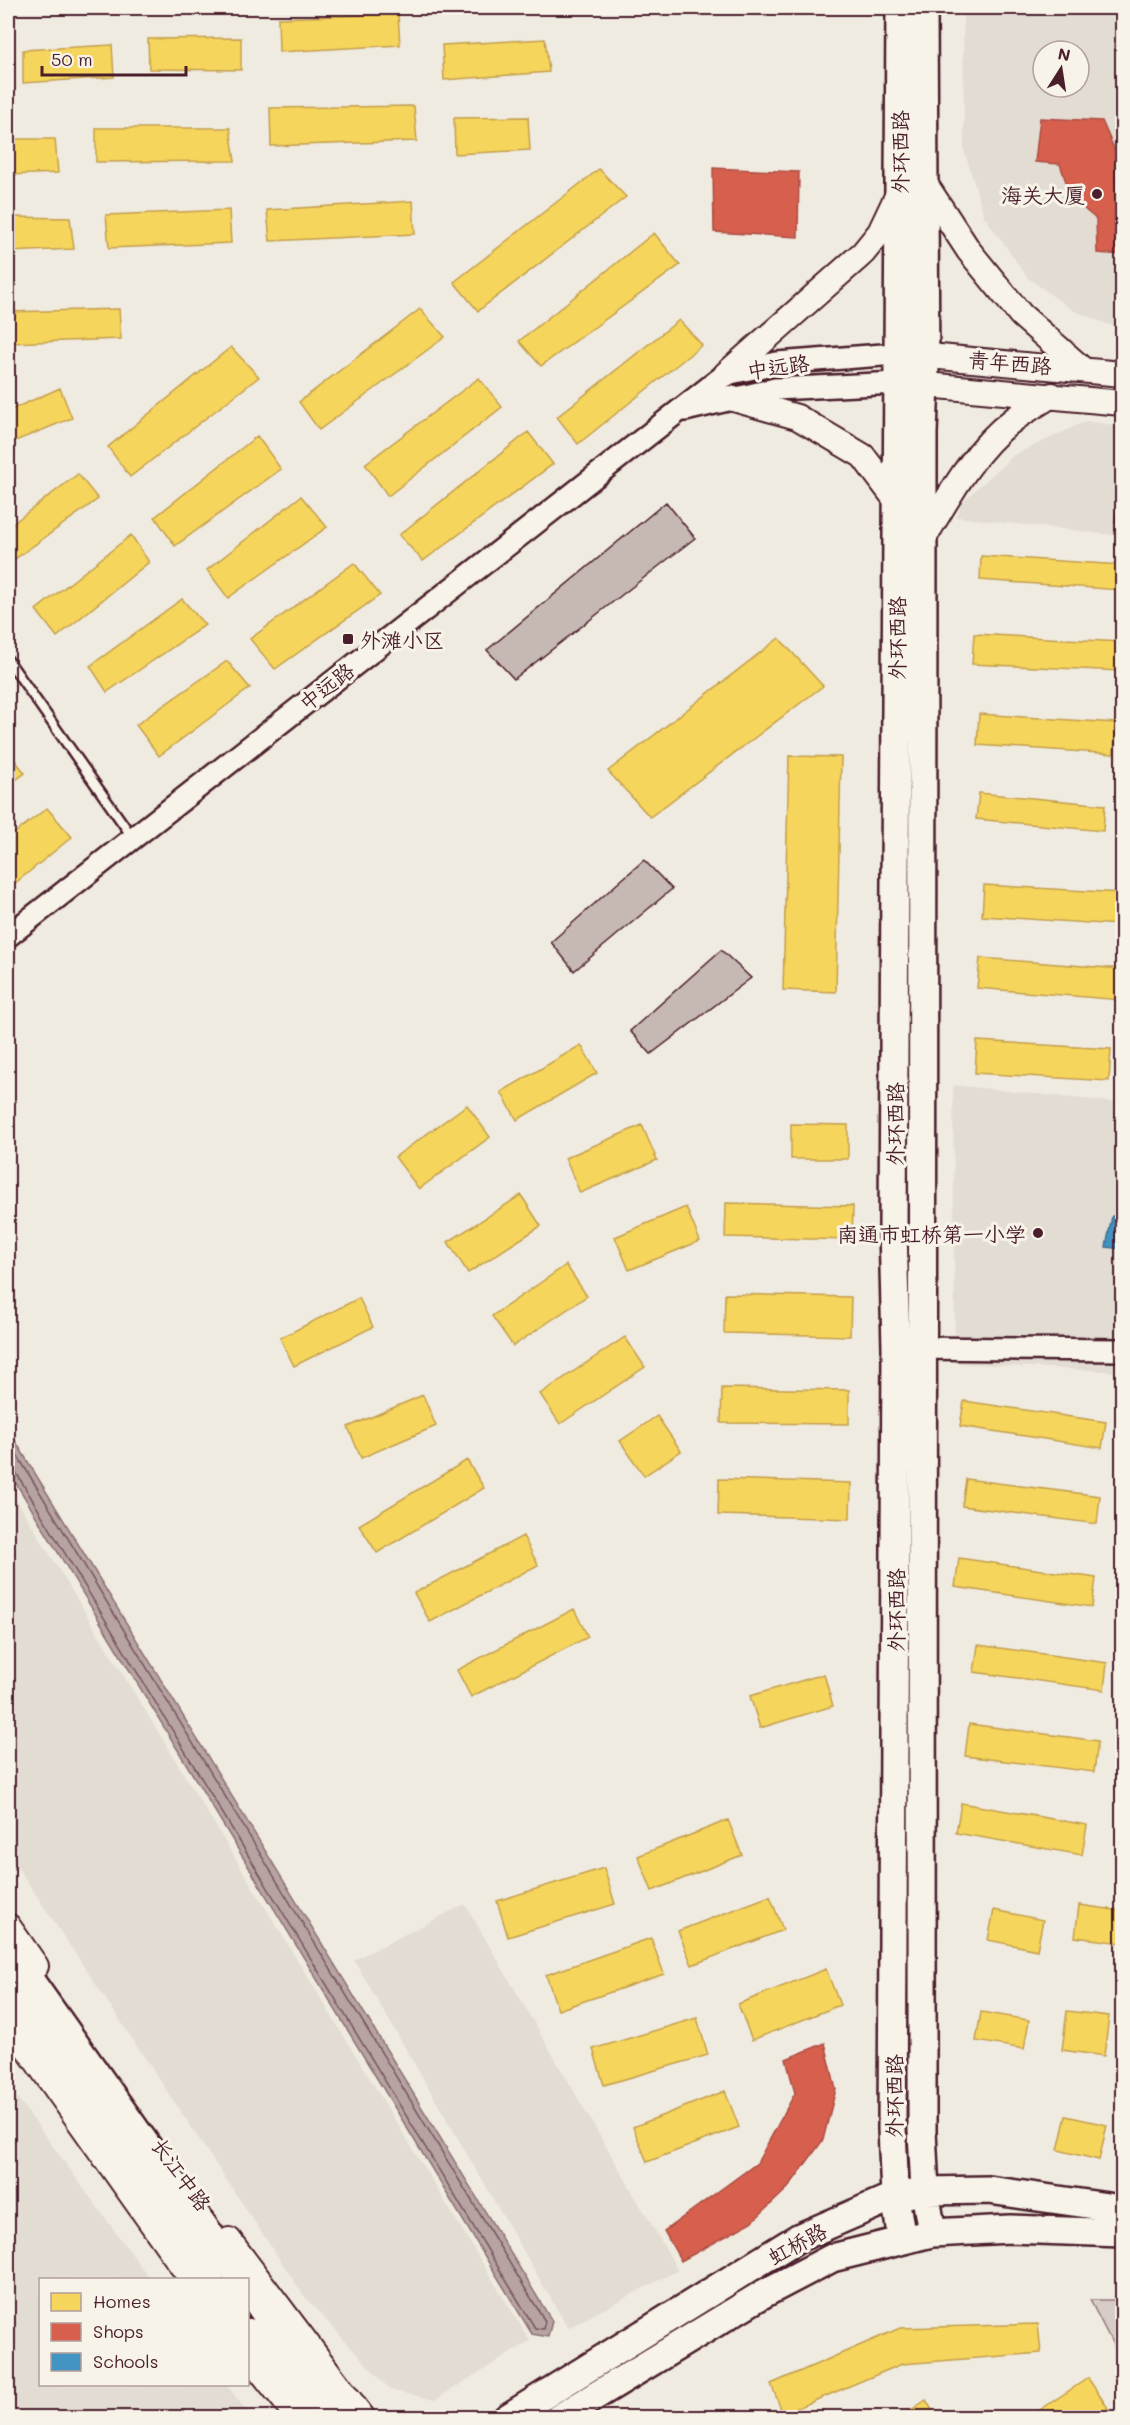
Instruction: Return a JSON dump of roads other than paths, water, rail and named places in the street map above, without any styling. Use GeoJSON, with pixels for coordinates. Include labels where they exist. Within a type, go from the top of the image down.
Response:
{"type":"FeatureCollection","features":[{"type":"Feature","properties":{"kind":"highway","name":"长江中路"},"geometry":{"type":"LineString","coordinates":[[8,1950],[240,2278]]}},
{"type":"Feature","properties":{"kind":"highway","name":"长江中路"},"geometry":{"type":"LineString","coordinates":[[8,1997],[208,2278]]}},
{"type":"Feature","properties":{"kind":"highway"},"geometry":{"type":"LineString","coordinates":[[249,2289],[289,2346],[349,2418]]}},
{"type":"Feature","properties":{"kind":"highway"},"geometry":{"type":"LineString","coordinates":[[249,2334],[316,2418]]}},
{"type":"Feature","properties":{"kind":"main road","name":"外环西路"},"geometry":{"type":"LineString","coordinates":[[900,8],[896,354],[893,1228],[909,1348],[922,2131],[925,2192],[932,2233]]}},
{"type":"Feature","properties":{"kind":"main road","name":"外环西路"},"geometry":{"type":"LineString","coordinates":[[902,2240],[895,2196],[892,2118],[909,1348],[923,540],[925,383],[922,179],[923,8]]}},
{"type":"Feature","properties":{"kind":"main road"},"geometry":{"type":"LineString","coordinates":[[922,179],[969,251],[1001,291],[1038,332],[1081,368]]}},
{"type":"Feature","properties":{"kind":"main road"},"geometry":{"type":"LineString","coordinates":[[726,374],[863,253],[880,232],[898,194]]}},
{"type":"Feature","properties":{"kind":"main road","name":"青年西路"},"geometry":{"type":"LineString","coordinates":[[896,354],[1081,368],[1122,374]]}},
{"type":"Feature","properties":{"kind":"main road","name":"青年西路"},"geometry":{"type":"LineString","coordinates":[[897,383],[925,383],[1122,403]]}},
{"type":"Feature","properties":{"kind":"main road"},"geometry":{"type":"LineString","coordinates":[[923,540],[960,478],[985,448],[1011,421],[1052,395]]}},
{"type":"Feature","properties":{"kind":"main road"},"geometry":{"type":"LineString","coordinates":[[730,398],[797,417],[863,456],[896,501]]}},
{"type":"Feature","properties":{"kind":"main road","name":"长江中路"},"geometry":{"type":"LineString","coordinates":[[8,1926],[164,2151],[363,2418]]}},
{"type":"Feature","properties":{"kind":"main road"},"geometry":{"type":"LineString","coordinates":[[8,2021],[191,2278]]}},
{"type":"Feature","properties":{"kind":"main road","name":"虹桥路"},"geometry":{"type":"LineString","coordinates":[[507,2418],[798,2238],[895,2196],[925,2192],[989,2190],[1122,2209]]}},
{"type":"Feature","properties":{"kind":"main road","name":"虹桥路"},"geometry":{"type":"LineString","coordinates":[[559,2418],[763,2294],[832,2258],[932,2233],[1010,2229],[1122,2233]]}},
{"type":"Feature","properties":{"kind":"main road"},"geometry":{"type":"LineString","coordinates":[[249,2356],[299,2418]]}},
{"type":"Feature","properties":{"kind":"street","name":"中远路"},"geometry":{"type":"LineString","coordinates":[[8,936],[103,859],[134,838],[726,374],[777,363],[896,354]]}},
{"type":"Feature","properties":{"kind":"street","name":"中远路"},"geometry":{"type":"LineString","coordinates":[[673,414],[730,398],[775,389],[897,383]]}},
{"type":"Feature","properties":{"kind":"street"},"geometry":{"type":"LineString","coordinates":[[909,1348],[1122,1350]]}},
{"type":"Feature","properties":{"kind":"lane"},"geometry":{"type":"LineString","coordinates":[[8,660],[134,838]]}},
{"type":"Feature","properties":{"kind":"water"},"geometry":{"type":"Polygon","coordinates":[[[8,1429],[552,2321],[548,2337],[532,2334],[8,1470],[8,1429]]]}},
{"type":"Feature","properties":{"kind":"place","name":"海关大厦"},"geometry":{"type":"Point","coordinates":[1097,194]}},
{"type":"Feature","properties":{"kind":"place","name":"外滩小区"},"geometry":{"type":"Point","coordinates":[348,639]}},
{"type":"Feature","properties":{"kind":"place","name":"南通市虹桥第一小学"},"geometry":{"type":"Point","coordinates":[1038,1233]}}]}
